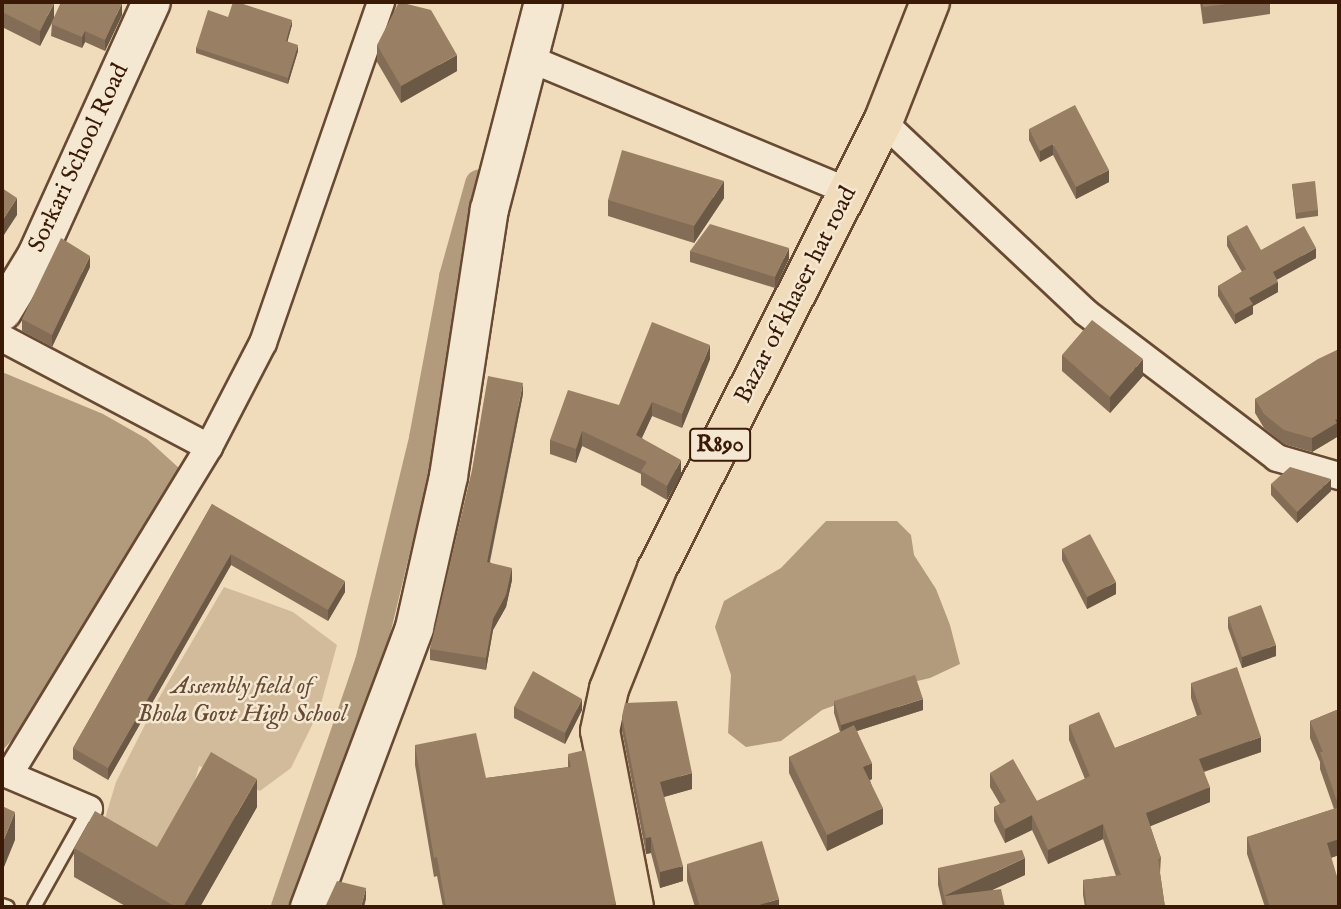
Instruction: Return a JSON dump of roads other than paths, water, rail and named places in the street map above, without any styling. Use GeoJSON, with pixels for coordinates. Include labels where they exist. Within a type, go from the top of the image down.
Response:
{"type":"FeatureCollection","features":[{"type":"Feature","properties":{"kind":"main road","name":"Bazar of khaser hat road"},"geometry":{"type":"LineString","coordinates":[[634,907],[600,731],[609,690],[657,569],[883,122],[930,2]]}},
{"type":"Feature","properties":{"kind":"street","name":"Sorkari School Road"},"geometry":{"type":"LineString","coordinates":[[2,312],[36,255],[151,2]]}},
{"type":"Feature","properties":{"kind":"street"},"geometry":{"type":"LineString","coordinates":[[89,809],[9,775],[209,447],[263,343],[381,2]]}},
{"type":"Feature","properties":{"kind":"street"},"geometry":{"type":"LineString","coordinates":[[309,907],[414,627],[448,476],[489,209],[543,2]]}},
{"type":"Feature","properties":{"kind":"street"},"geometry":{"type":"LineString","coordinates":[[528,58],[848,191]]}},
{"type":"Feature","properties":{"kind":"street"},"geometry":{"type":"LineString","coordinates":[[883,122],[1085,312],[1277,458],[1339,477]]}},
{"type":"Feature","properties":{"kind":"street"},"geometry":{"type":"LineString","coordinates":[[2,338],[209,447]]}},
{"type":"Feature","properties":{"kind":"lane"},"geometry":{"type":"LineString","coordinates":[[34,907],[89,809]]}},
{"type":"Feature","properties":{"kind":"lane"},"geometry":{"type":"LineString","coordinates":[[2,905],[8,907]]}},
{"type":"Feature","properties":{"kind":"waterway"},"geometry":{"type":"LineString","coordinates":[[285,907],[369,662],[423,438],[453,277],[479,184]]}},
{"type":"Feature","properties":{"kind":"park label","name":"Assembly field of Bhola Govt High School"},"geometry":{"type":"Point","coordinates":[242,701]}}]}
